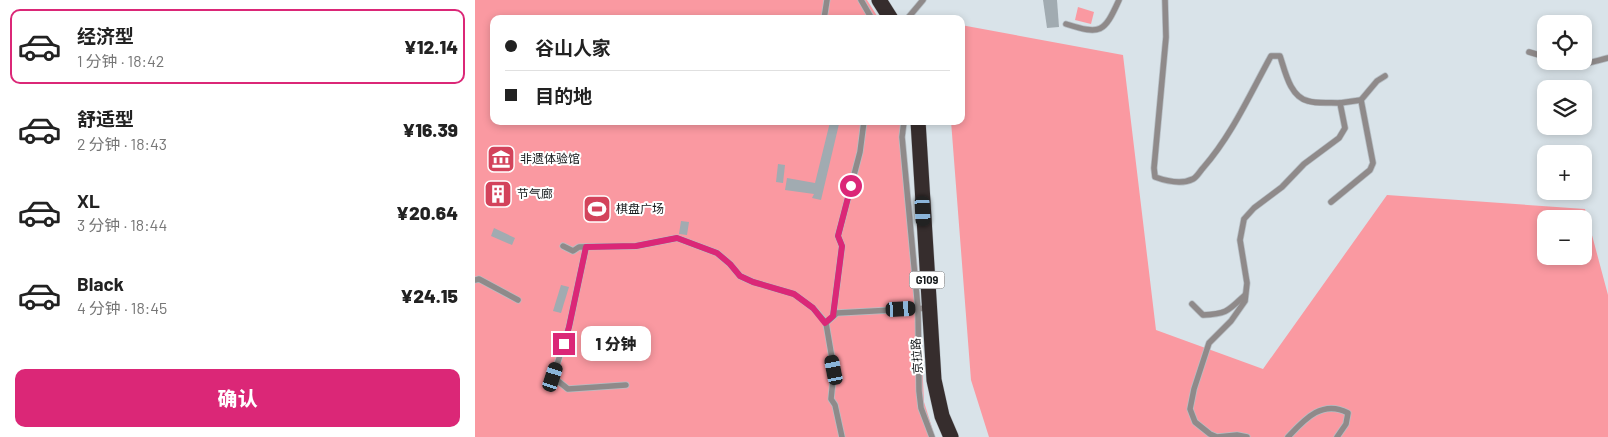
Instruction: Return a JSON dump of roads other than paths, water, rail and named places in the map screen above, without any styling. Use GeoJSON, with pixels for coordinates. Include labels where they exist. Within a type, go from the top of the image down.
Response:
{"type":"FeatureCollection","features":[{"type":"Feature","properties":{"kind":"highway"},"geometry":{"type":"LineString","coordinates":[[879,0],[888,15]]}},
{"type":"Feature","properties":{"kind":"highway","name":"京拉路"},"geometry":{"type":"LineString","coordinates":[[918,125],[923,308],[934,380],[942,416],[951,437]]}},
{"type":"Feature","properties":{"kind":"lane"},"geometry":{"type":"LineString","coordinates":[[825,15],[827,0]]}},
{"type":"Feature","properties":{"kind":"lane"},"geometry":{"type":"LineString","coordinates":[[861,0],[870,15]]}},
{"type":"Feature","properties":{"kind":"lane"},"geometry":{"type":"LineString","coordinates":[[910,15],[923,0]]}},
{"type":"Feature","properties":{"kind":"lane"},"geometry":{"type":"LineString","coordinates":[[1066,24],[1089,31],[1100,29],[1110,20],[1119,0]]}},
{"type":"Feature","properties":{"kind":"lane"},"geometry":{"type":"LineString","coordinates":[[1165,0],[1166,37],[1154,168],[1155,176],[1165,180],[1179,182],[1194,179],[1210,161],[1234,126],[1271,56],[1280,56],[1289,82],[1297,95],[1307,101],[1340,103],[1361,100],[1377,81],[1385,76]]}},
{"type":"Feature","properties":{"kind":"lane"},"geometry":{"type":"LineString","coordinates":[[1529,52],[1537,55]]}},
{"type":"Feature","properties":{"kind":"lane"},"geometry":{"type":"LineString","coordinates":[[1592,62],[1608,58]]}},
{"type":"Feature","properties":{"kind":"lane"},"geometry":{"type":"LineString","coordinates":[[1331,202],[1370,170],[1373,163],[1361,100]]}},
{"type":"Feature","properties":{"kind":"lane"},"geometry":{"type":"LineString","coordinates":[[1247,437],[1237,435],[1217,437],[1195,422],[1190,409],[1194,389],[1209,343],[1231,321],[1245,301],[1247,283],[1240,240],[1244,219],[1254,208],[1283,187],[1305,164],[1339,138],[1345,128],[1340,103]]}},
{"type":"Feature","properties":{"kind":"lane"},"geometry":{"type":"LineString","coordinates":[[833,316],[842,246],[838,236],[860,152],[863,125]]}},
{"type":"Feature","properties":{"kind":"lane"},"geometry":{"type":"LineString","coordinates":[[904,125],[902,137],[923,308],[919,391],[921,408],[931,437]]}},
{"type":"Feature","properties":{"kind":"lane"},"geometry":{"type":"LineString","coordinates":[[563,246],[573,251],[579,247],[636,246],[677,238],[717,253],[740,276],[753,282],[794,294],[813,308],[825,323],[834,370],[831,399],[835,405],[841,437]]}},
{"type":"Feature","properties":{"kind":"lane"},"geometry":{"type":"LineString","coordinates":[[586,247],[569,327],[553,377],[568,389],[626,385]]}},
{"type":"Feature","properties":{"kind":"lane"},"geometry":{"type":"LineString","coordinates":[[475,280],[479,279],[518,300]]}},
{"type":"Feature","properties":{"kind":"lane"},"geometry":{"type":"LineString","coordinates":[[1192,304],[1203,315],[1215,315],[1228,312],[1245,296]]}},
{"type":"Feature","properties":{"kind":"lane"},"geometry":{"type":"LineString","coordinates":[[825,323],[837,313],[923,308]]}},
{"type":"Feature","properties":{"kind":"lane"},"geometry":{"type":"LineString","coordinates":[[1288,437],[1309,415],[1333,409],[1348,413],[1346,424],[1337,437]]}},
{"type":"Feature","properties":{"kind":"place","name":"非遗体验馆"},"geometry":{"type":"Point","coordinates":[501,159]}},
{"type":"Feature","properties":{"kind":"place","name":"节气廊"},"geometry":{"type":"Point","coordinates":[498,194]}},
{"type":"Feature","properties":{"kind":"place","name":"棋盘广场"},"geometry":{"type":"Point","coordinates":[597,209]}}]}
